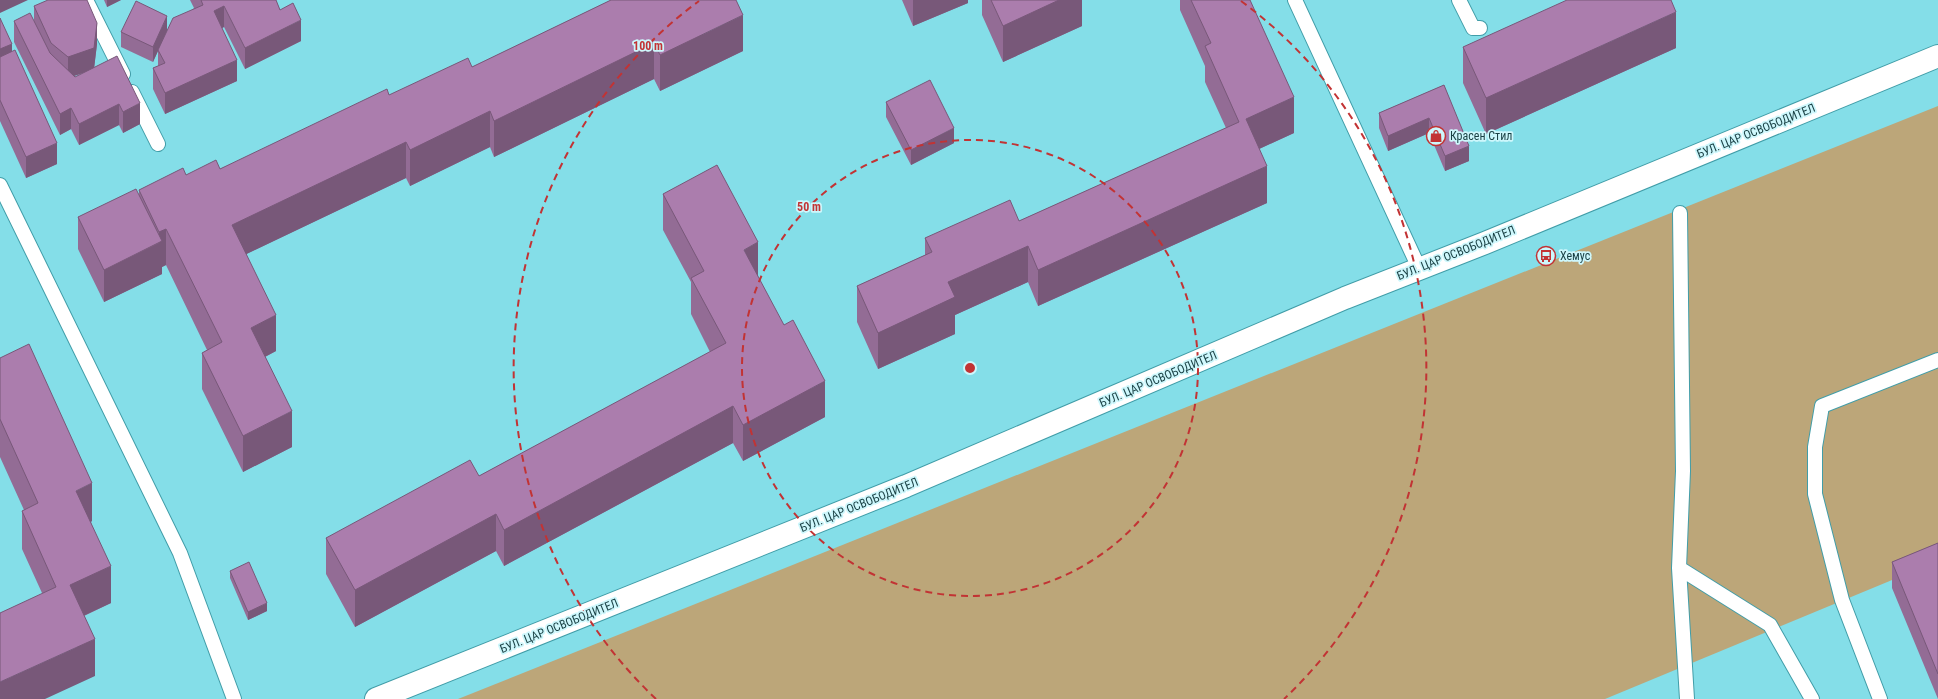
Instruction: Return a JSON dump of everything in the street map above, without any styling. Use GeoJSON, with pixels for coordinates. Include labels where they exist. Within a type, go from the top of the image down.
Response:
{"type":"FeatureCollection","features":[{"type":"Feature","properties":{"kind":"main road","name":"БУЛ. ЦАР ОСВОБОДИТЕЛ"},"geometry":{"type":"LineString","coordinates":[[376,699],[906,486],[1419,268],[1682,162],[1938,56]]}},
{"type":"Feature","properties":{"kind":"lane"},"geometry":{"type":"LineString","coordinates":[[86,0],[158,144]]}},
{"type":"Feature","properties":{"kind":"lane"},"geometry":{"type":"LineString","coordinates":[[1294,0],[1419,268]]}},
{"type":"Feature","properties":{"kind":"lane"},"geometry":{"type":"LineString","coordinates":[[1459,0],[1473,28],[1480,28]]}},
{"type":"Feature","properties":{"kind":"lane"},"geometry":{"type":"LineString","coordinates":[[0,185],[180,553],[234,699]]}},
{"type":"Feature","properties":{"kind":"lane"},"geometry":{"type":"LineString","coordinates":[[1680,213],[1683,471],[1679,568],[1687,699]]}},
{"type":"Feature","properties":{"kind":"lane"},"geometry":{"type":"LineString","coordinates":[[1880,699],[1842,600],[1815,494],[1815,447],[1822,406],[1938,360]]}},
{"type":"Feature","properties":{"kind":"lane"},"geometry":{"type":"LineString","coordinates":[[1679,568],[1770,624],[1812,699]]}},
{"type":"Feature","properties":{"kind":"shaded area"},"geometry":{"type":"Polygon","coordinates":[[[1938,106],[1938,561],[1605,699],[458,699],[1938,106]]]}},
{"type":"Feature","properties":{"kind":"building"},"geometry":{"type":"Polygon","coordinates":[[[48,0],[87,0],[97,23],[94,48],[68,57],[51,43],[34,6],[48,0]]]}},
{"type":"Feature","properties":{"kind":"building"},"geometry":{"type":"Polygon","coordinates":[[[201,0],[276,0],[280,10],[293,3],[301,20],[245,48],[224,6],[214,11],[237,60],[165,93],[153,68],[165,63],[158,50],[173,18],[203,5],[201,0]]]}},
{"type":"Feature","properties":{"kind":"building"},"geometry":{"type":"Polygon","coordinates":[[[611,0],[736,0],[743,15],[660,55],[654,43],[494,121],[490,111],[410,150],[406,142],[232,225],[276,315],[251,328],[292,411],[243,436],[202,353],[222,342],[166,229],[159,232],[139,190],[183,168],[186,175],[216,160],[220,169],[387,89],[389,95],[468,58],[472,67],[611,0]]]}},
{"type":"Feature","properties":{"kind":"building"},"geometry":{"type":"Polygon","coordinates":[[[991,0],[1059,0],[1003,26],[991,0]]]}},
{"type":"Feature","properties":{"kind":"building"},"geometry":{"type":"Polygon","coordinates":[[[1191,0],[1250,0],[1294,97],[1246,119],[1267,166],[1038,270],[1028,246],[948,282],[955,297],[878,333],[857,286],[932,252],[925,238],[1010,200],[1019,221],[1239,122],[1205,46],[1211,43],[1191,0]]]}},
{"type":"Feature","properties":{"kind":"building"},"geometry":{"type":"Polygon","coordinates":[[[1567,0],[1671,0],[1676,12],[1486,98],[1463,47],[1567,0]]]}},
{"type":"Feature","properties":{"kind":"building"},"geometry":{"type":"Polygon","coordinates":[[[136,1],[167,16],[153,47],[121,32],[136,1]]]}},
{"type":"Feature","properties":{"kind":"building"},"geometry":{"type":"Polygon","coordinates":[[[30,13],[50,53],[75,77],[117,56],[140,103],[123,112],[119,104],[79,124],[71,108],[60,114],[14,21],[30,13]]]}},
{"type":"Feature","properties":{"kind":"building"},"geometry":{"type":"Polygon","coordinates":[[[0,18],[12,44],[0,49],[0,18]]]}},
{"type":"Feature","properties":{"kind":"building"},"geometry":{"type":"Polygon","coordinates":[[[15,50],[57,143],[26,157],[0,100],[0,57],[15,50]]]}},
{"type":"Feature","properties":{"kind":"building"},"geometry":{"type":"Polygon","coordinates":[[[930,80],[954,128],[911,150],[886,102],[930,80]]]}},
{"type":"Feature","properties":{"kind":"building"},"geometry":{"type":"Polygon","coordinates":[[[1444,85],[1469,146],[1445,156],[1429,118],[1388,136],[1379,113],[1444,85]]]}},
{"type":"Feature","properties":{"kind":"building"},"geometry":{"type":"Polygon","coordinates":[[[717,165],[758,242],[744,250],[784,325],[793,320],[825,381],[743,425],[733,406],[504,530],[496,514],[355,590],[326,538],[470,460],[479,476],[726,343],[691,278],[704,271],[663,194],[717,165]]]}},
{"type":"Feature","properties":{"kind":"building"},"geometry":{"type":"Polygon","coordinates":[[[136,189],[162,241],[104,270],[78,217],[136,189]]]}},
{"type":"Feature","properties":{"kind":"building"},"geometry":{"type":"Polygon","coordinates":[[[29,344],[92,483],[76,491],[111,566],[70,585],[95,639],[0,682],[0,613],[56,587],[22,511],[38,503],[0,419],[0,358],[29,344]]]}},
{"type":"Feature","properties":{"kind":"building"},"geometry":{"type":"Polygon","coordinates":[[[1938,543],[1938,674],[1892,562],[1938,543]]]}},
{"type":"Feature","properties":{"kind":"building"},"geometry":{"type":"Polygon","coordinates":[[[249,562],[267,603],[248,612],[230,571],[249,562]]]}},
{"type":"Feature","properties":{"kind":"place","name":"Красен Стил"},"geometry":{"type":"Point","coordinates":[1436,136]}},
{"type":"Feature","properties":{"kind":"place","name":"Хемус"},"geometry":{"type":"Point","coordinates":[1546,256]}}]}
